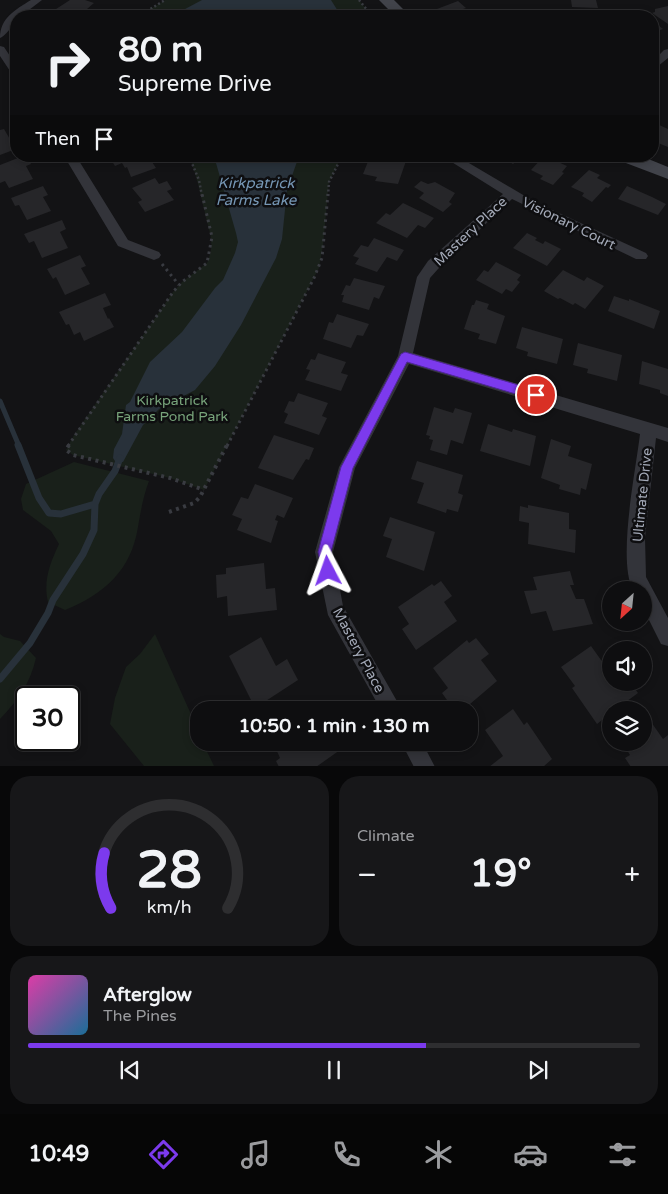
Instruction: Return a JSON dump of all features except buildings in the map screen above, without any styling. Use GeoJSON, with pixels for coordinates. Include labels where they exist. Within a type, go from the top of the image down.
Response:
{"type":"FeatureCollection","features":[{"type":"Feature","properties":{"kind":"street"},"geometry":{"type":"LineString","coordinates":[[22,10],[37,0]]}},
{"type":"Feature","properties":{"kind":"street"},"geometry":{"type":"LineString","coordinates":[[386,0],[397,10]]}},
{"type":"Feature","properties":{"kind":"street"},"geometry":{"type":"LineString","coordinates":[[0,35],[10,21]]}},
{"type":"Feature","properties":{"kind":"street"},"geometry":{"type":"LineString","coordinates":[[0,49],[10,63]]}},
{"type":"Feature","properties":{"kind":"street"},"geometry":{"type":"LineString","coordinates":[[659,61],[668,52]]}},
{"type":"Feature","properties":{"kind":"street"},"geometry":{"type":"LineString","coordinates":[[74,162],[123,243],[154,255]]}},
{"type":"Feature","properties":{"kind":"street","name":"Visionary Court"},"geometry":{"type":"LineString","coordinates":[[458,162],[510,194],[583,231],[640,256]]}},
{"type":"Feature","properties":{"kind":"street"},"geometry":{"type":"LineString","coordinates":[[640,162],[668,173]]}},
{"type":"Feature","properties":{"kind":"street","name":"Mastery Place"},"geometry":{"type":"LineString","coordinates":[[387,701],[334,609],[324,552],[347,467],[405,357],[424,277],[433,265],[510,194]]}},
{"type":"Feature","properties":{"kind":"street"},"geometry":{"type":"LineString","coordinates":[[405,357],[668,435]]}},
{"type":"Feature","properties":{"kind":"street","name":"Ultimate Drive"},"geometry":{"type":"LineString","coordinates":[[638,581],[636,538],[649,428]]}},
{"type":"Feature","properties":{"kind":"street","name":"Ultimate Drive"},"geometry":{"type":"LineString","coordinates":[[652,608],[668,637]]}},
{"type":"Feature","properties":{"kind":"street"},"geometry":{"type":"LineString","coordinates":[[416,751],[425,766]]}},
{"type":"Feature","properties":{"kind":"path"},"geometry":{"type":"LineString","coordinates":[[149,10],[165,0]]}},
{"type":"Feature","properties":{"kind":"path"},"geometry":{"type":"LineString","coordinates":[[359,0],[367,10]]}},
{"type":"Feature","properties":{"kind":"path"},"geometry":{"type":"LineString","coordinates":[[191,162],[199,180],[206,217],[211,230],[212,245],[207,263],[179,285],[74,434],[66,450],[73,455],[170,478],[204,490]]}},
{"type":"Feature","properties":{"kind":"path"},"geometry":{"type":"LineString","coordinates":[[169,512],[194,503],[204,490],[319,268],[329,182],[339,162]]}},
{"type":"Feature","properties":{"kind":"path"},"geometry":{"type":"LineString","coordinates":[[154,255],[179,285]]}},
{"type":"Feature","properties":{"kind":"green space"},"geometry":{"type":"Polygon","coordinates":[[[165,0],[359,0],[367,10],[149,10],[165,0]]]}},
{"type":"Feature","properties":{"kind":"green space","name":"Kirkpatrick Farms Pond Park"},"geometry":{"type":"Polygon","coordinates":[[[191,162],[339,162],[329,182],[319,268],[204,490],[170,478],[73,455],[66,450],[74,435],[173,292],[182,282],[207,263],[210,256],[211,238],[191,162]]]}},
{"type":"Feature","properties":{"kind":"green space"},"geometry":{"type":"Polygon","coordinates":[[[74,462],[149,481],[134,543],[122,568],[114,579],[103,588],[79,604],[65,610],[48,602],[46,587],[48,572],[59,544],[51,531],[23,510],[21,499],[26,484],[74,462]]]}},
{"type":"Feature","properties":{"kind":"green space"},"geometry":{"type":"Polygon","coordinates":[[[0,634],[4,637],[20,641],[36,658],[25,686],[15,686],[15,701],[0,719],[0,634]]]}},
{"type":"Feature","properties":{"kind":"green space"},"geometry":{"type":"Polygon","coordinates":[[[155,634],[190,712],[190,751],[207,751],[214,766],[144,766],[110,724],[115,698],[126,667],[140,654],[155,634]]]}},
{"type":"Feature","properties":{"kind":"water"},"geometry":{"type":"Polygon","coordinates":[[[202,0],[331,0],[337,10],[183,10],[202,0]]]}},
{"type":"Feature","properties":{"kind":"water","name":"Kirkpatrick Farms Lake"},"geometry":{"type":"Polygon","coordinates":[[[216,162],[297,162],[287,190],[282,239],[276,258],[241,325],[215,366],[195,390],[159,409],[143,425],[123,462],[115,461],[113,458],[114,449],[122,434],[126,405],[130,402],[150,362],[182,332],[223,280],[235,253],[238,242],[216,162]]]}},
{"type":"Feature","properties":{"kind":"waterway"},"geometry":{"type":"LineString","coordinates":[[0,401],[19,446]]}},
{"type":"Feature","properties":{"kind":"waterway"},"geometry":{"type":"LineString","coordinates":[[18,445],[39,498],[49,513],[61,514],[95,504]]}},
{"type":"Feature","properties":{"kind":"waterway"},"geometry":{"type":"LineString","coordinates":[[95,504],[99,494],[115,471],[120,458]]}},
{"type":"Feature","properties":{"kind":"waterway"},"geometry":{"type":"LineString","coordinates":[[0,679],[30,643],[48,613],[53,600],[83,554],[94,530],[95,504]]}},
{"type":"Feature","properties":{"kind":"route"},"geometry":{"type":"LineString","coordinates":[[328,571],[324,552],[347,467],[405,357],[536,395]]}}]}
